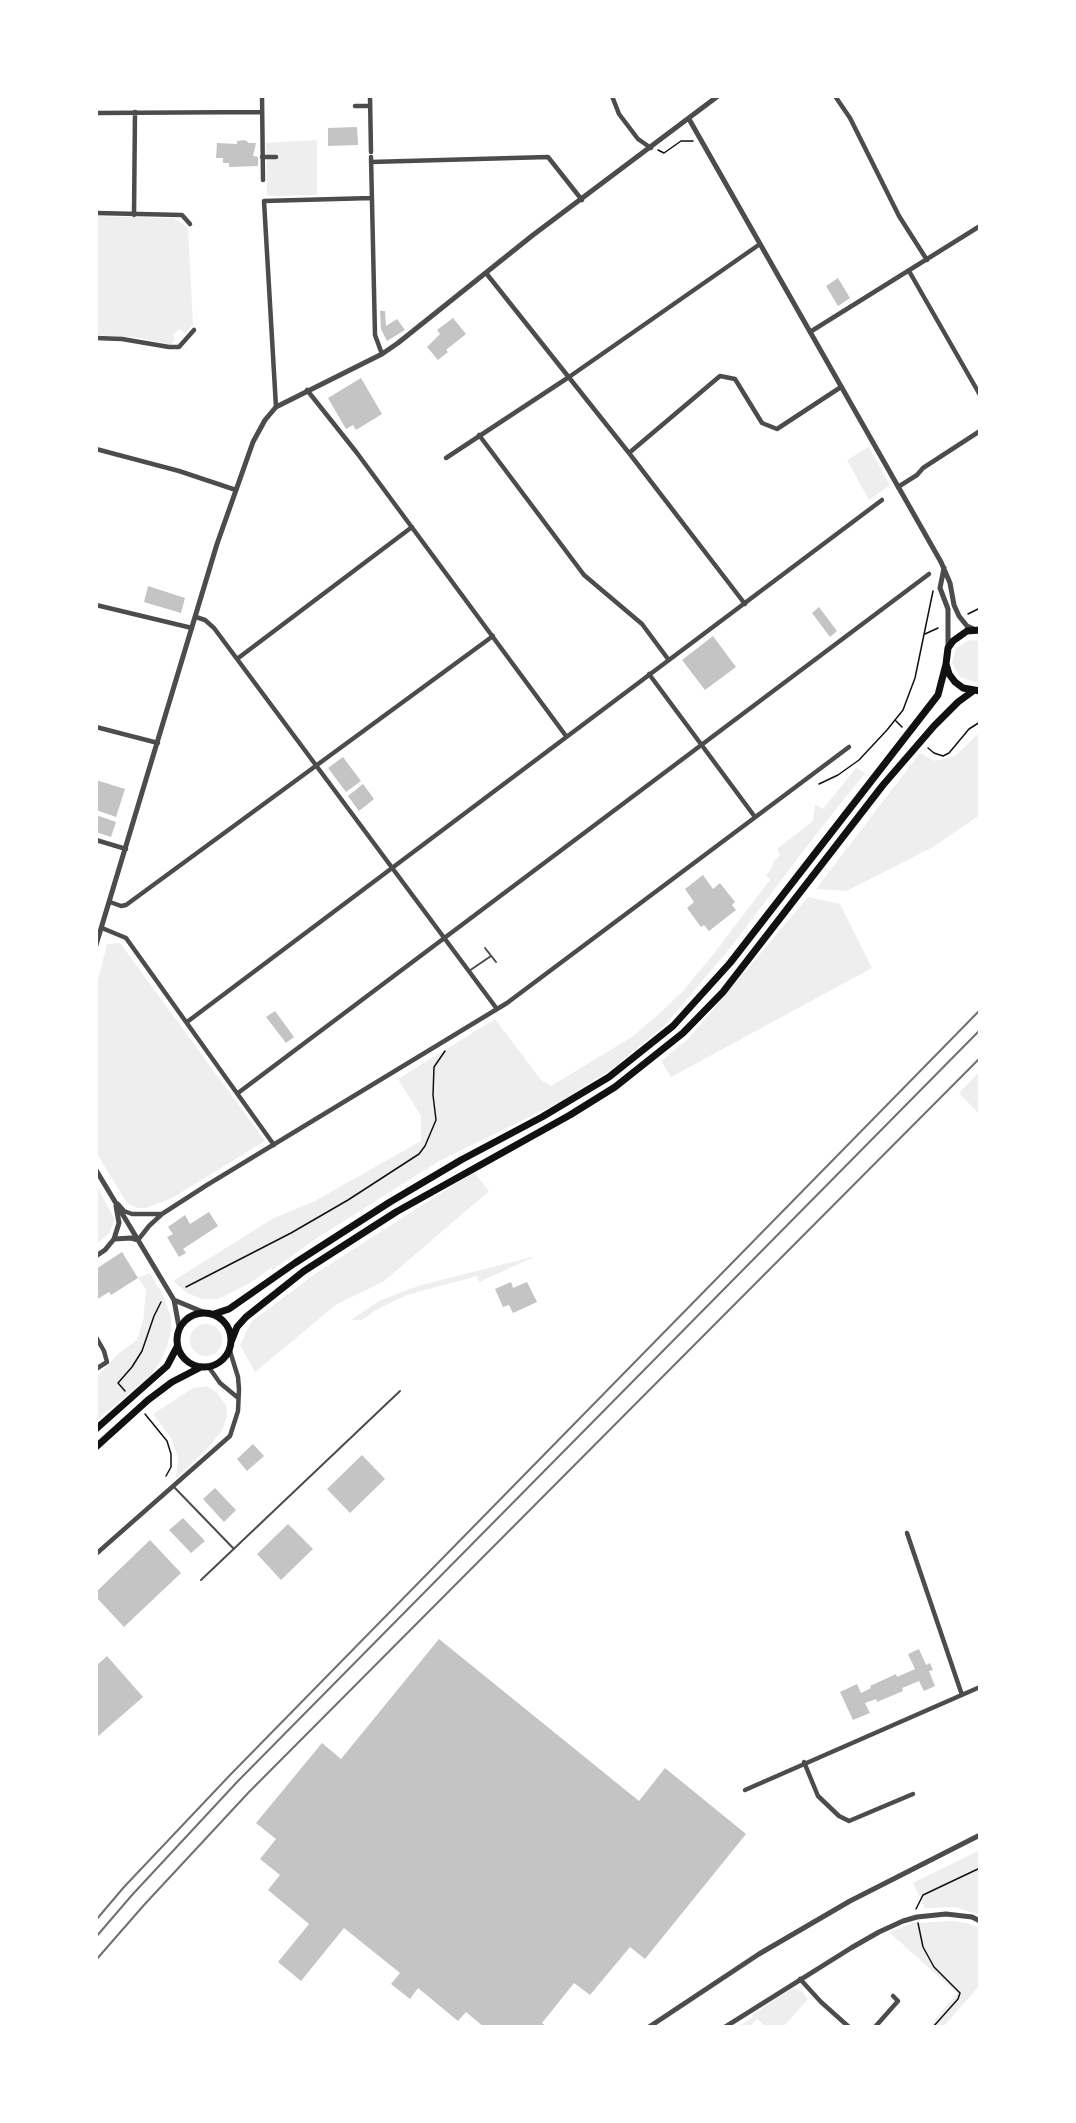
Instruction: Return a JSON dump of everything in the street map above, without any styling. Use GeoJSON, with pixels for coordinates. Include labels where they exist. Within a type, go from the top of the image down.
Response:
{"type":"FeatureCollection","features":[{"type":"Feature","properties":{"kind":"main road"},"geometry":{"type":"LineString","coordinates":[[96,1429],[167,1366],[177,1347],[179,1327],[187,1318],[203,1312],[214,1314],[229,1309],[294,1263],[390,1202],[609,1077],[673,1026],[730,963],[938,695],[948,648],[959,635],[978,630]]}},
{"type":"Feature","properties":{"kind":"main road"},"geometry":{"type":"LineString","coordinates":[[946,664],[955,682],[963,688],[977,691]]}},
{"type":"Feature","properties":{"kind":"main road"},"geometry":{"type":"LineString","coordinates":[[96,1447],[148,1400],[172,1382],[222,1360],[237,1328],[246,1317],[304,1271],[396,1212],[570,1115],[615,1087],[683,1034],[723,992],[883,785],[958,702],[977,691]]}},
{"type":"Feature","properties":{"kind":"main road"},"geometry":{"type":"LineString","coordinates":[[214,1314],[227,1326],[230,1345]]}},
{"type":"Feature","properties":{"kind":"main road"},"geometry":{"type":"LineString","coordinates":[[177,1347],[184,1359],[205,1367]]}},
{"type":"Feature","properties":{"kind":"street"},"geometry":{"type":"LineString","coordinates":[[370,96],[375,335],[382,354]]}},
{"type":"Feature","properties":{"kind":"street"},"geometry":{"type":"LineString","coordinates":[[612,96],[619,114],[638,138],[651,148]]}},
{"type":"Feature","properties":{"kind":"street"},"geometry":{"type":"LineString","coordinates":[[96,945],[217,544],[252,442],[265,420],[276,407],[382,354],[413,332],[486,273],[718,96]]}},
{"type":"Feature","properties":{"kind":"street"},"geometry":{"type":"LineString","coordinates":[[835,96],[850,118],[899,216],[927,260]]}},
{"type":"Feature","properties":{"kind":"street"},"geometry":{"type":"LineString","coordinates":[[262,98],[263,180]]}},
{"type":"Feature","properties":{"kind":"street"},"geometry":{"type":"LineString","coordinates":[[355,106],[370,106]]}},
{"type":"Feature","properties":{"kind":"street"},"geometry":{"type":"LineString","coordinates":[[96,112],[262,112]]}},
{"type":"Feature","properties":{"kind":"street"},"geometry":{"type":"LineString","coordinates":[[134,214],[135,112]]}},
{"type":"Feature","properties":{"kind":"street"},"geometry":{"type":"LineString","coordinates":[[689,119],[944,568],[959,616],[967,626],[978,630]]}},
{"type":"Feature","properties":{"kind":"street"},"geometry":{"type":"LineString","coordinates":[[262,157],[276,157]]}},
{"type":"Feature","properties":{"kind":"street"},"geometry":{"type":"LineString","coordinates":[[371,157],[548,157],[582,200]]}},
{"type":"Feature","properties":{"kind":"street"},"geometry":{"type":"LineString","coordinates":[[276,407],[264,201],[372,198]]}},
{"type":"Feature","properties":{"kind":"street"},"geometry":{"type":"LineString","coordinates":[[96,213],[182,215],[190,224]]}},
{"type":"Feature","properties":{"kind":"street"},"geometry":{"type":"LineString","coordinates":[[810,332],[980,226]]}},
{"type":"Feature","properties":{"kind":"street"},"geometry":{"type":"LineString","coordinates":[[446,458],[569,377],[760,244]]}},
{"type":"Feature","properties":{"kind":"street"},"geometry":{"type":"LineString","coordinates":[[909,271],[980,395]]}},
{"type":"Feature","properties":{"kind":"street"},"geometry":{"type":"LineString","coordinates":[[486,273],[745,604]]}},
{"type":"Feature","properties":{"kind":"street"},"geometry":{"type":"LineString","coordinates":[[96,339],[123,339],[179,347],[194,330]]}},
{"type":"Feature","properties":{"kind":"street"},"geometry":{"type":"LineString","coordinates":[[629,453],[720,376],[735,379],[762,423],[777,429],[841,387]]}},
{"type":"Feature","properties":{"kind":"street"},"geometry":{"type":"LineString","coordinates":[[308,390],[566,736]]}},
{"type":"Feature","properties":{"kind":"street"},"geometry":{"type":"LineString","coordinates":[[898,487],[980,431]]}},
{"type":"Feature","properties":{"kind":"street"},"geometry":{"type":"LineString","coordinates":[[479,435],[584,575],[642,624],[668,659]]}},
{"type":"Feature","properties":{"kind":"street"},"geometry":{"type":"LineString","coordinates":[[96,449],[179,471],[236,490]]}},
{"type":"Feature","properties":{"kind":"street"},"geometry":{"type":"LineString","coordinates":[[187,1022],[882,500]]}},
{"type":"Feature","properties":{"kind":"street"},"geometry":{"type":"LineString","coordinates":[[237,659],[412,527]]}},
{"type":"Feature","properties":{"kind":"street"},"geometry":{"type":"LineString","coordinates":[[944,568],[940,588],[948,609],[948,648]]}},
{"type":"Feature","properties":{"kind":"street"},"geometry":{"type":"LineString","coordinates":[[238,1093],[929,574]]}},
{"type":"Feature","properties":{"kind":"street"},"geometry":{"type":"LineString","coordinates":[[96,605],[192,628]]}},
{"type":"Feature","properties":{"kind":"street"},"geometry":{"type":"LineString","coordinates":[[196,617],[206,620],[214,628],[497,1009]]}},
{"type":"Feature","properties":{"kind":"street"},"geometry":{"type":"LineString","coordinates":[[110,902],[121,906],[126,904],[493,636]]}},
{"type":"Feature","properties":{"kind":"street"},"geometry":{"type":"LineString","coordinates":[[649,674],[755,817]]}},
{"type":"Feature","properties":{"kind":"street"},"geometry":{"type":"LineString","coordinates":[[96,727],[158,743]]}},
{"type":"Feature","properties":{"kind":"street"},"geometry":{"type":"LineString","coordinates":[[138,1240],[162,1214],[497,1009],[849,747]]}},
{"type":"Feature","properties":{"kind":"street"},"geometry":{"type":"LineString","coordinates":[[834,759],[838,765]]}},
{"type":"Feature","properties":{"kind":"street"},"geometry":{"type":"LineString","coordinates":[[96,840],[126,849]]}},
{"type":"Feature","properties":{"kind":"street"},"geometry":{"type":"LineString","coordinates":[[102,928],[126,938],[274,1145]]}},
{"type":"Feature","properties":{"kind":"street"},"geometry":{"type":"LineString","coordinates":[[96,1170],[174,1300],[179,1327]]}},
{"type":"Feature","properties":{"kind":"street"},"geometry":{"type":"LineString","coordinates":[[114,1199],[124,1210],[132,1214],[162,1214]]}},
{"type":"Feature","properties":{"kind":"street"},"geometry":{"type":"LineString","coordinates":[[96,1256],[105,1250],[114,1239],[119,1223],[114,1199]]}},
{"type":"Feature","properties":{"kind":"street"},"geometry":{"type":"LineString","coordinates":[[114,1239],[138,1240]]}},
{"type":"Feature","properties":{"kind":"street"},"geometry":{"type":"LineString","coordinates":[[174,1300],[203,1312]]}},
{"type":"Feature","properties":{"kind":"street"},"geometry":{"type":"LineString","coordinates":[[96,1337],[107,1362],[96,1369]]}},
{"type":"Feature","properties":{"kind":"street"},"geometry":{"type":"LineString","coordinates":[[96,1554],[230,1436],[238,1411],[238,1377],[230,1345]]}},
{"type":"Feature","properties":{"kind":"street"},"geometry":{"type":"LineString","coordinates":[[205,1367],[237,1397]]}},
{"type":"Feature","properties":{"kind":"street"},"geometry":{"type":"LineString","coordinates":[[907,1533],[962,1695]]}},
{"type":"Feature","properties":{"kind":"street"},"geometry":{"type":"LineString","coordinates":[[744,1790],[980,1687]]}},
{"type":"Feature","properties":{"kind":"street"},"geometry":{"type":"LineString","coordinates":[[804,1762],[818,1796],[838,1816],[849,1821],[913,1794]]}},
{"type":"Feature","properties":{"kind":"street"},"geometry":{"type":"LineString","coordinates":[[649,2027],[769,1948],[850,1901],[980,1835]]}},
{"type":"Feature","properties":{"kind":"street"},"geometry":{"type":"LineString","coordinates":[[725,2027],[800,1979],[879,1932],[903,1921],[946,1914],[972,1917],[980,1921]]}},
{"type":"Feature","properties":{"kind":"street"},"geometry":{"type":"LineString","coordinates":[[800,1979],[849,2027]]}},
{"type":"Feature","properties":{"kind":"street"},"geometry":{"type":"LineString","coordinates":[[875,2027],[898,2001],[892,1996]]}},
{"type":"Feature","properties":{"kind":"lane"},"geometry":{"type":"LineString","coordinates":[[485,948],[496,962]]}},
{"type":"Feature","properties":{"kind":"lane"},"geometry":{"type":"LineString","coordinates":[[469,971],[491,956]]}},
{"type":"Feature","properties":{"kind":"lane"},"geometry":{"type":"LineString","coordinates":[[201,1580],[400,1390]]}},
{"type":"Feature","properties":{"kind":"lane"},"geometry":{"type":"LineString","coordinates":[[174,1487],[234,1549]]}},
{"type":"Feature","properties":{"kind":"path"},"geometry":{"type":"LineString","coordinates":[[651,148],[664,153],[685,140],[693,141],[701,151],[705,149]]}},
{"type":"Feature","properties":{"kind":"path"},"geometry":{"type":"LineString","coordinates":[[819,784],[838,775],[860,760],[903,710],[909,695],[933,590]]}},
{"type":"Feature","properties":{"kind":"path"},"geometry":{"type":"LineString","coordinates":[[968,614],[979,608]]}},
{"type":"Feature","properties":{"kind":"path"},"geometry":{"type":"LineString","coordinates":[[924,634],[938,628]]}},
{"type":"Feature","properties":{"kind":"path"},"geometry":{"type":"LineString","coordinates":[[895,721],[902,727]]}},
{"type":"Feature","properties":{"kind":"path"},"geometry":{"type":"LineString","coordinates":[[928,748],[943,756],[950,753],[969,729],[980,722]]}},
{"type":"Feature","properties":{"kind":"path"},"geometry":{"type":"LineString","coordinates":[[186,1287],[291,1233],[348,1200],[419,1154],[436,1120],[433,1095],[434,1067],[445,1051]]}},
{"type":"Feature","properties":{"kind":"path"},"geometry":{"type":"LineString","coordinates":[[125,1391],[118,1383],[142,1351],[161,1302]]}},
{"type":"Feature","properties":{"kind":"path"},"geometry":{"type":"LineString","coordinates":[[145,1414],[167,1441],[171,1454],[171,1467],[166,1476]]}},
{"type":"Feature","properties":{"kind":"path"},"geometry":{"type":"LineString","coordinates":[[916,1910],[923,1895],[980,1868]]}},
{"type":"Feature","properties":{"kind":"path"},"geometry":{"type":"LineString","coordinates":[[918,1924],[923,1947],[934,1967],[960,1993],[958,1999],[933,2027]]}},
{"type":"Feature","properties":{"kind":"shaded area"},"geometry":{"type":"Polygon","coordinates":[[[317,140],[317,195],[267,196],[266,143],[317,140]]]}},
{"type":"Feature","properties":{"kind":"shaded area"},"geometry":{"type":"Polygon","coordinates":[[[96,216],[173,218],[188,229],[193,325],[185,333],[179,329],[173,335],[175,339],[171,345],[141,338],[96,335],[96,216]]]}},
{"type":"Feature","properties":{"kind":"shaded area"},"geometry":{"type":"Polygon","coordinates":[[[869,447],[890,485],[869,500],[847,460],[869,447]]]}},
{"type":"Feature","properties":{"kind":"shaded area"},"geometry":{"type":"Polygon","coordinates":[[[969,640],[980,641],[980,681],[974,682],[960,677],[952,663],[956,648],[969,640]]]}},
{"type":"Feature","properties":{"kind":"shaded area"},"geometry":{"type":"Polygon","coordinates":[[[980,732],[980,815],[933,847],[846,891],[816,889],[920,753],[935,761],[955,756],[980,732]]]}},
{"type":"Feature","properties":{"kind":"shaded area"},"geometry":{"type":"Polygon","coordinates":[[[856,768],[865,773],[731,947],[665,1025],[612,1069],[558,1103],[439,1161],[314,1240],[272,1270],[271,1268],[250,1283],[218,1299],[202,1299],[187,1293],[173,1281],[274,1218],[315,1201],[421,1141],[421,1116],[398,1079],[495,1019],[541,1080],[551,1086],[632,1037],[683,991],[708,961],[770,880],[766,875],[780,855],[777,849],[813,821],[815,805],[823,809],[856,768]]]}},
{"type":"Feature","properties":{"kind":"shaded area"},"geometry":{"type":"Polygon","coordinates":[[[808,897],[840,904],[872,968],[671,1077],[661,1061],[688,1039],[808,897]]]}},
{"type":"Feature","properties":{"kind":"shaded area"},"geometry":{"type":"Polygon","coordinates":[[[120,943],[265,1141],[172,1198],[146,1208],[138,1208],[127,1203],[96,1152],[96,988],[107,944],[120,943]]]}},
{"type":"Feature","properties":{"kind":"shaded area"},"geometry":{"type":"Polygon","coordinates":[[[980,1071],[980,1115],[959,1093],[980,1071]]]}},
{"type":"Feature","properties":{"kind":"shaded area"},"geometry":{"type":"Polygon","coordinates":[[[474,1172],[489,1191],[383,1282],[337,1304],[255,1372],[240,1345],[251,1322],[315,1274],[474,1172]]]}},
{"type":"Feature","properties":{"kind":"shaded area"},"geometry":{"type":"Polygon","coordinates":[[[96,1185],[115,1220],[109,1233],[96,1245],[96,1185]]]}},
{"type":"Feature","properties":{"kind":"shaded area"},"geometry":{"type":"Polygon","coordinates":[[[536,1256],[479,1282],[477,1276],[407,1295],[379,1308],[362,1320],[351,1320],[379,1301],[418,1286],[536,1256]]]}},
{"type":"Feature","properties":{"kind":"shaded area"},"geometry":{"type":"Polygon","coordinates":[[[150,1273],[162,1293],[171,1317],[171,1331],[167,1347],[151,1375],[96,1421],[96,1378],[119,1353],[137,1340],[143,1322],[146,1289],[138,1278],[150,1273]]]}},
{"type":"Feature","properties":{"kind":"shaded area"},"geometry":{"type":"Polygon","coordinates":[[[206,1324],[218,1328],[222,1340],[218,1352],[206,1356],[194,1352],[190,1340],[194,1328],[206,1324]]]}},
{"type":"Feature","properties":{"kind":"shaded area"},"geometry":{"type":"Polygon","coordinates":[[[207,1386],[216,1392],[226,1405],[227,1416],[223,1429],[208,1448],[176,1478],[178,1458],[171,1438],[153,1414],[193,1388],[207,1386]]]}},
{"type":"Feature","properties":{"kind":"shaded area"},"geometry":{"type":"Polygon","coordinates":[[[980,1850],[980,1915],[955,1907],[925,1908],[913,1883],[980,1850]]]}},
{"type":"Feature","properties":{"kind":"shaded area"},"geometry":{"type":"Polygon","coordinates":[[[952,1921],[968,1923],[980,1928],[980,1985],[943,2027],[929,2027],[957,1993],[889,1932],[913,1923],[952,1921]]]}},
{"type":"Feature","properties":{"kind":"shaded area"},"geometry":{"type":"Polygon","coordinates":[[[793,1988],[801,1991],[808,1999],[783,2027],[766,2027],[757,2019],[749,2027],[738,2027],[753,2017],[752,2015],[793,1988]]]}},
{"type":"Feature","properties":{"kind":"building"},"geometry":{"type":"Polygon","coordinates":[[[357,127],[358,145],[328,146],[328,128],[357,127]]]}},
{"type":"Feature","properties":{"kind":"building"},"geometry":{"type":"Polygon","coordinates":[[[245,140],[249,143],[256,143],[253,156],[258,157],[258,166],[229,167],[229,163],[223,163],[223,158],[216,158],[217,143],[237,144],[237,141],[245,140]]]}},
{"type":"Feature","properties":{"kind":"building"},"geometry":{"type":"Polygon","coordinates":[[[838,278],[850,298],[838,306],[826,286],[838,278]]]}},
{"type":"Feature","properties":{"kind":"building"},"geometry":{"type":"Polygon","coordinates":[[[380,311],[385,311],[386,326],[397,319],[405,330],[387,341],[381,329],[380,311]]]}},
{"type":"Feature","properties":{"kind":"building"},"geometry":{"type":"Polygon","coordinates":[[[453,318],[466,334],[446,350],[448,352],[438,360],[427,347],[440,334],[437,330],[453,318]]]}},
{"type":"Feature","properties":{"kind":"building"},"geometry":{"type":"Polygon","coordinates":[[[361,378],[382,414],[356,430],[353,425],[346,429],[328,398],[361,378]]]}},
{"type":"Feature","properties":{"kind":"building"},"geometry":{"type":"Polygon","coordinates":[[[148,586],[185,598],[181,613],[144,602],[148,586]]]}},
{"type":"Feature","properties":{"kind":"building"},"geometry":{"type":"Polygon","coordinates":[[[819,607],[837,631],[830,637],[812,613],[819,607]]]}},
{"type":"Feature","properties":{"kind":"building"},"geometry":{"type":"Polygon","coordinates":[[[713,636],[736,667],[705,690],[682,660],[713,636]]]}},
{"type":"Feature","properties":{"kind":"building"},"geometry":{"type":"Polygon","coordinates":[[[343,757],[361,781],[346,792],[328,768],[343,757]]]}},
{"type":"Feature","properties":{"kind":"building"},"geometry":{"type":"Polygon","coordinates":[[[96,780],[125,789],[116,817],[96,810],[96,780]]]}},
{"type":"Feature","properties":{"kind":"building"},"geometry":{"type":"Polygon","coordinates":[[[363,784],[374,799],[359,811],[348,796],[363,784]]]}},
{"type":"Feature","properties":{"kind":"building"},"geometry":{"type":"Polygon","coordinates":[[[96,815],[116,822],[111,837],[96,832],[96,815]]]}},
{"type":"Feature","properties":{"kind":"building"},"geometry":{"type":"Polygon","coordinates":[[[703,875],[713,889],[720,883],[735,902],[732,905],[736,910],[709,931],[704,925],[701,927],[687,908],[694,902],[685,889],[703,875]]]}},
{"type":"Feature","properties":{"kind":"building"},"geometry":{"type":"Polygon","coordinates":[[[275,1011],[294,1037],[286,1043],[266,1017],[275,1011]]]}},
{"type":"Feature","properties":{"kind":"building"},"geometry":{"type":"Polygon","coordinates":[[[209,1212],[218,1226],[183,1249],[186,1253],[179,1257],[167,1237],[173,1234],[168,1227],[185,1215],[190,1224],[209,1212]]]}},
{"type":"Feature","properties":{"kind":"building"},"geometry":{"type":"Polygon","coordinates":[[[122,1252],[138,1278],[111,1295],[109,1292],[96,1300],[96,1269],[122,1252]]]}},
{"type":"Feature","properties":{"kind":"building"},"geometry":{"type":"Polygon","coordinates":[[[511,1282],[513,1288],[527,1282],[537,1302],[513,1313],[509,1305],[503,1307],[495,1289],[511,1282]]]}},
{"type":"Feature","properties":{"kind":"building"},"geometry":{"type":"Polygon","coordinates":[[[253,1444],[264,1456],[247,1471],[237,1459],[253,1444]]]}},
{"type":"Feature","properties":{"kind":"building"},"geometry":{"type":"Polygon","coordinates":[[[362,1455],[385,1479],[350,1513],[327,1489],[362,1455]]]}},
{"type":"Feature","properties":{"kind":"building"},"geometry":{"type":"Polygon","coordinates":[[[215,1488],[236,1510],[224,1522],[203,1499],[215,1488]]]}},
{"type":"Feature","properties":{"kind":"building"},"geometry":{"type":"Polygon","coordinates":[[[183,1518],[205,1541],[191,1553],[169,1530],[183,1518]]]}},
{"type":"Feature","properties":{"kind":"building"},"geometry":{"type":"Polygon","coordinates":[[[288,1524],[313,1549],[281,1580],[257,1554],[288,1524]]]}},
{"type":"Feature","properties":{"kind":"building"},"geometry":{"type":"Polygon","coordinates":[[[150,1540],[181,1573],[124,1627],[96,1597],[96,1592],[150,1540]]]}},
{"type":"Feature","properties":{"kind":"building"},"geometry":{"type":"Polygon","coordinates":[[[439,1639],[639,1801],[665,1768],[746,1834],[645,1959],[630,1947],[590,1995],[574,1983],[542,2023],[547,2027],[484,2027],[466,2012],[458,2021],[418,1988],[410,1999],[391,1984],[400,1973],[344,1928],[301,1981],[278,1962],[309,1924],[268,1890],[280,1875],[260,1859],[276,1839],[256,1823],[322,1743],[341,1759],[439,1639]]]}},
{"type":"Feature","properties":{"kind":"building"},"geometry":{"type":"Polygon","coordinates":[[[919,1649],[926,1665],[930,1663],[933,1670],[929,1671],[935,1686],[924,1691],[919,1681],[877,1702],[876,1699],[865,1703],[870,1713],[853,1720],[840,1692],[857,1684],[861,1693],[871,1688],[870,1686],[896,1674],[897,1677],[915,1669],[908,1654],[919,1649]]]}},
{"type":"Feature","properties":{"kind":"building"},"geometry":{"type":"Polygon","coordinates":[[[107,1656],[143,1697],[96,1738],[96,1666],[107,1656]]]}},
{"type":"Feature","properties":{"kind":"railway"},"geometry":{"type":"LineString","coordinates":[[96,1920],[124,1887],[231,1774],[980,1010]]}},
{"type":"Feature","properties":{"kind":"railway"},"geometry":{"type":"LineString","coordinates":[[96,1937],[238,1781],[980,1030]]}},
{"type":"Feature","properties":{"kind":"railway"},"geometry":{"type":"LineString","coordinates":[[96,1960],[249,1792],[980,1058]]}}]}
